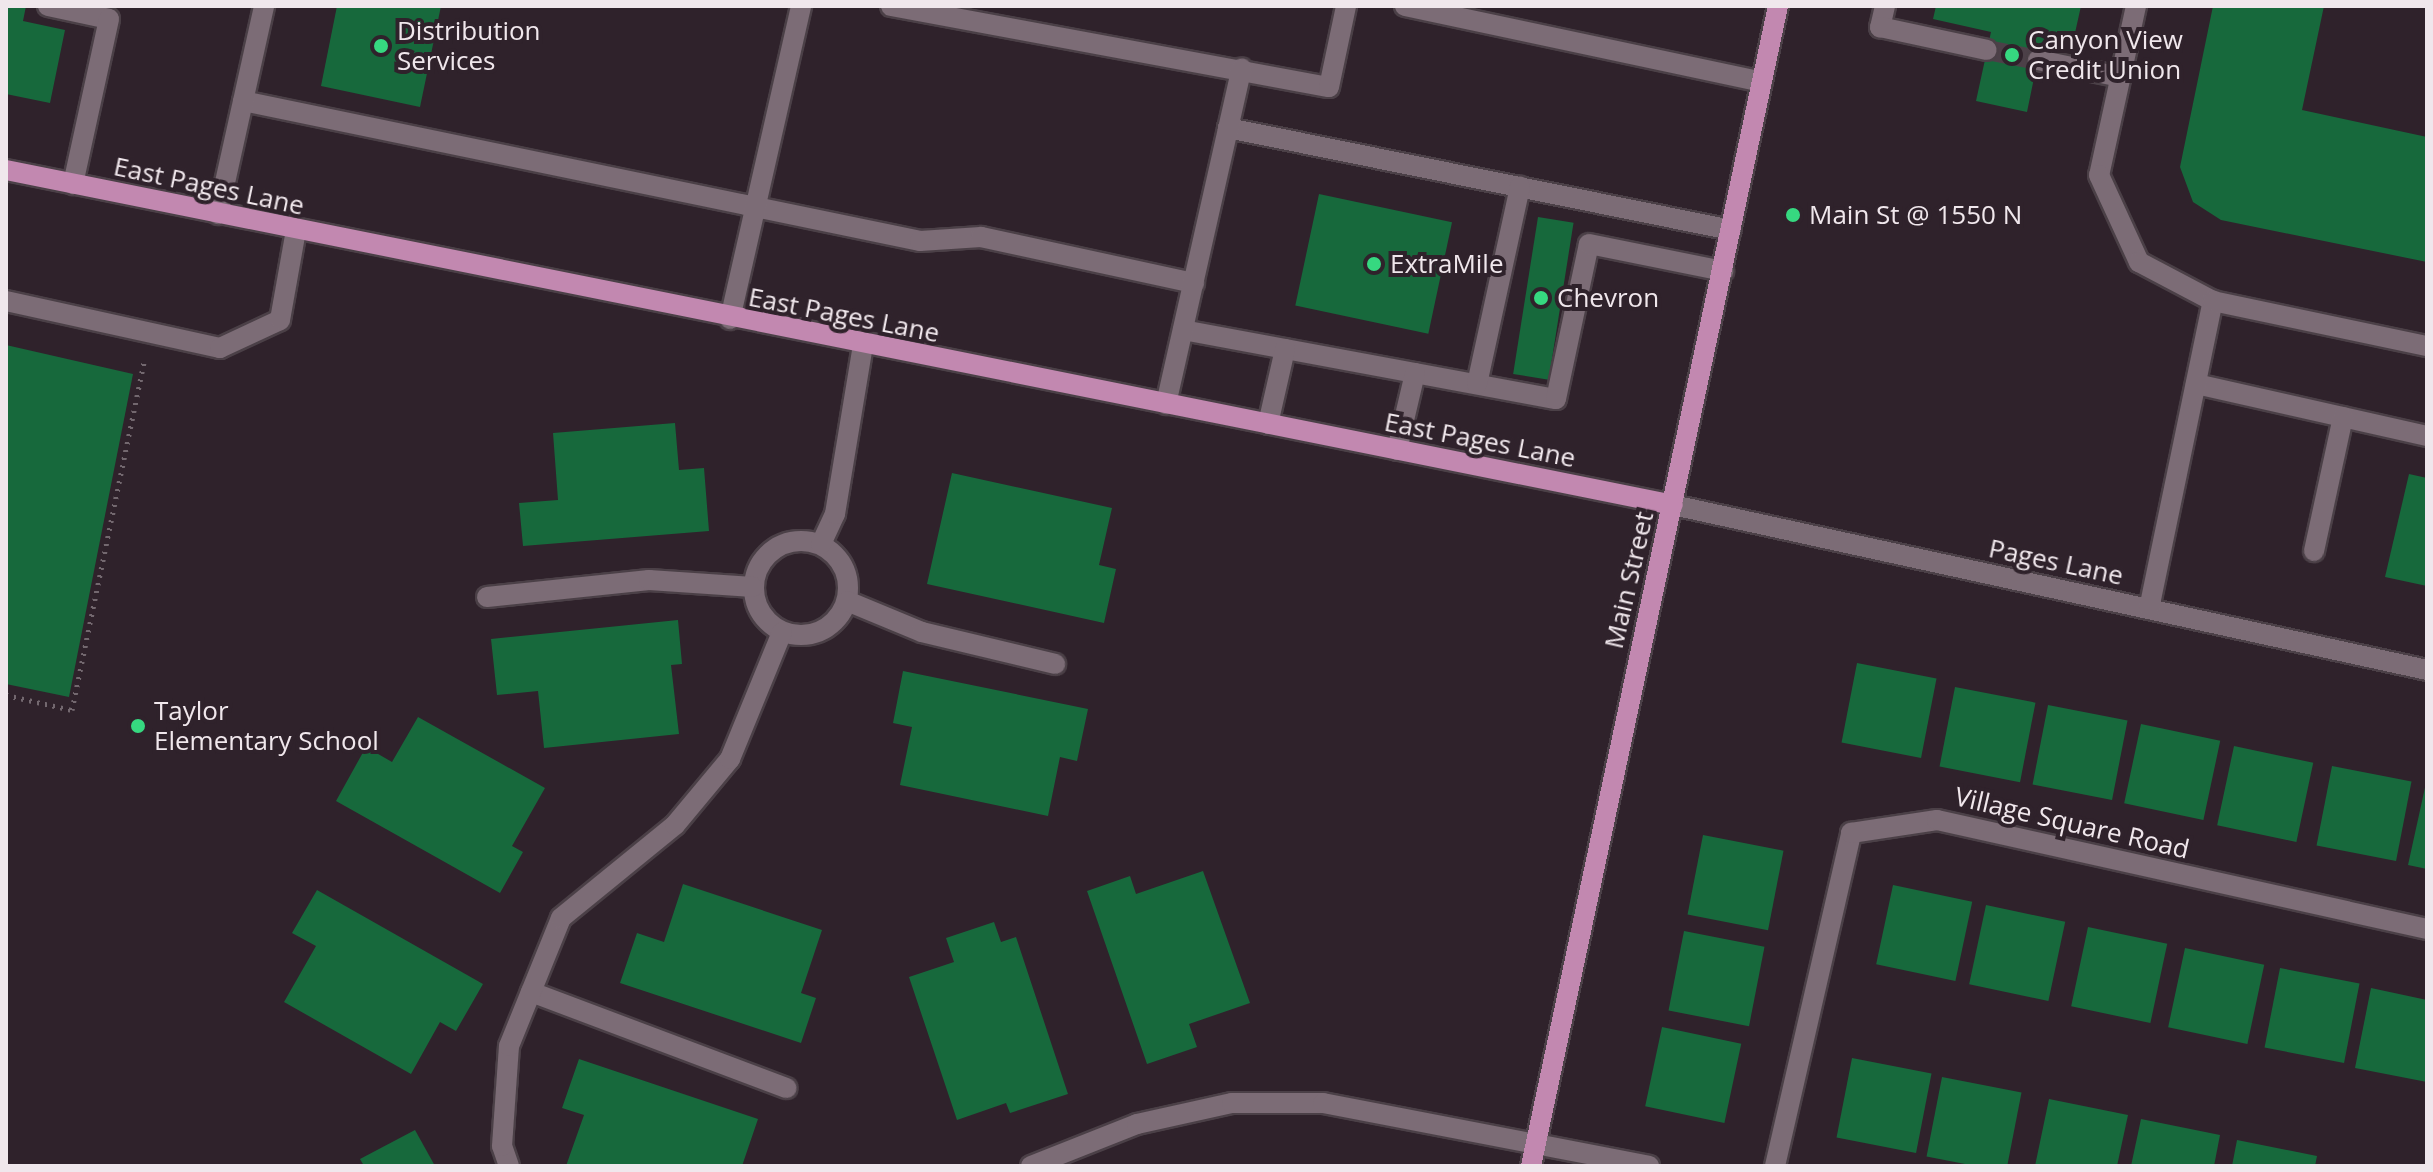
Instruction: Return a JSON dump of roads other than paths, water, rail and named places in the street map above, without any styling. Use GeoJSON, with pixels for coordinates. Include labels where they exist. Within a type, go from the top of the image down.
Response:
{"type":"FeatureCollection","features":[{"type":"Feature","properties":{"kind":"main road","name":"Main Street"},"geometry":{"type":"LineString","coordinates":[[1531,1166],[1778,6]]}},
{"type":"Feature","properties":{"kind":"main road","name":"East Pages Lane"},"geometry":{"type":"LineString","coordinates":[[6,170],[730,319],[1673,505]]}},
{"type":"Feature","properties":{"kind":"street"},"geometry":{"type":"LineString","coordinates":[[48,6],[109,19],[73,184]]}},
{"type":"Feature","properties":{"kind":"street"},"geometry":{"type":"LineString","coordinates":[[218,214],[264,6]]}},
{"type":"Feature","properties":{"kind":"street"},"geometry":{"type":"LineString","coordinates":[[730,319],[801,6]]}},
{"type":"Feature","properties":{"kind":"street"},"geometry":{"type":"LineString","coordinates":[[891,6],[1110,51],[1242,68],[1329,87],[1346,6]]}},
{"type":"Feature","properties":{"kind":"street"},"geometry":{"type":"LineString","coordinates":[[1405,6],[1762,82]]}},
{"type":"Feature","properties":{"kind":"street"},"geometry":{"type":"LineString","coordinates":[[1885,6],[1880,27],[1987,50]]}},
{"type":"Feature","properties":{"kind":"street"},"geometry":{"type":"LineString","coordinates":[[2136,6],[2099,175],[2139,262],[2213,301],[2427,346]]}},
{"type":"Feature","properties":{"kind":"street"},"geometry":{"type":"LineString","coordinates":[[2038,60],[2120,77]]}},
{"type":"Feature","properties":{"kind":"street"},"geometry":{"type":"LineString","coordinates":[[1166,404],[1242,68]]}},
{"type":"Feature","properties":{"kind":"street"},"geometry":{"type":"LineString","coordinates":[[243,101],[920,241],[981,237],[1194,283]]}},
{"type":"Feature","properties":{"kind":"street"},"geometry":{"type":"LineString","coordinates":[[1228,128],[1731,230]]}},
{"type":"Feature","properties":{"kind":"street"},"geometry":{"type":"LineString","coordinates":[[1477,384],[1520,187]]}},
{"type":"Feature","properties":{"kind":"street"},"geometry":{"type":"LineString","coordinates":[[6,301],[220,348],[280,320],[296,230]]}},
{"type":"Feature","properties":{"kind":"street"},"geometry":{"type":"LineString","coordinates":[[1183,330],[1556,399],[1589,244],[1723,271]]}},
{"type":"Feature","properties":{"kind":"street"},"geometry":{"type":"LineString","coordinates":[[2149,609],[2213,301]]}},
{"type":"Feature","properties":{"kind":"street"},"geometry":{"type":"LineString","coordinates":[[821,544],[835,514],[863,344]]}},
{"type":"Feature","properties":{"kind":"street"},"geometry":{"type":"LineString","coordinates":[[1268,424],[1285,349]]}},
{"type":"Feature","properties":{"kind":"street"},"geometry":{"type":"LineString","coordinates":[[1397,450],[1415,373]]}},
{"type":"Feature","properties":{"kind":"street"},"geometry":{"type":"LineString","coordinates":[[2196,384],[2427,436]]}},
{"type":"Feature","properties":{"kind":"street"},"geometry":{"type":"LineString","coordinates":[[2314,551],[2343,417]]}},
{"type":"Feature","properties":{"kind":"street","name":"Pages Lane"},"geometry":{"type":"LineString","coordinates":[[1673,505],[2427,670]]}},
{"type":"Feature","properties":{"kind":"street"},"geometry":{"type":"LineString","coordinates":[[789,541],[821,544],[843,565],[847,601],[823,630],[782,632],[758,610],[753,587],[770,551],[789,541]]}},
{"type":"Feature","properties":{"kind":"street"},"geometry":{"type":"LineString","coordinates":[[487,597],[649,580],[753,587]]}},
{"type":"Feature","properties":{"kind":"street"},"geometry":{"type":"LineString","coordinates":[[847,601],[922,632],[1055,664]]}},
{"type":"Feature","properties":{"kind":"street"},"geometry":{"type":"LineString","coordinates":[[509,1166],[502,1146],[509,1046],[561,918],[675,825],[730,759],[782,632]]}},
{"type":"Feature","properties":{"kind":"street","name":"Village Square Road"},"geometry":{"type":"LineString","coordinates":[[1775,1166],[1851,833],[1937,820],[2427,929]]}},
{"type":"Feature","properties":{"kind":"street"},"geometry":{"type":"LineString","coordinates":[[531,992],[787,1088]]}},
{"type":"Feature","properties":{"kind":"street"},"geometry":{"type":"LineString","coordinates":[[1031,1166],[1137,1124],[1232,1103],[1323,1103],[1407,1114],[1649,1166]]}},
{"type":"Feature","properties":{"kind":"tunnel"},"geometry":{"type":"LineString","coordinates":[[1987,50],[2038,60]]}},
{"type":"Feature","properties":{"kind":"place","name":"Distribution Services"},"geometry":{"type":"Point","coordinates":[381,46]}},
{"type":"Feature","properties":{"kind":"place","name":"Canyon View Credit Union"},"geometry":{"type":"Point","coordinates":[2012,55]}},
{"type":"Feature","properties":{"kind":"place","name":"Main St @ 1550 N"},"geometry":{"type":"Point","coordinates":[1793,215]}},
{"type":"Feature","properties":{"kind":"place","name":"ExtraMile"},"geometry":{"type":"Point","coordinates":[1374,264]}},
{"type":"Feature","properties":{"kind":"place","name":"Chevron"},"geometry":{"type":"Point","coordinates":[1541,298]}},
{"type":"Feature","properties":{"kind":"place","name":"Taylor Elementary School"},"geometry":{"type":"Point","coordinates":[138,726]}}]}
